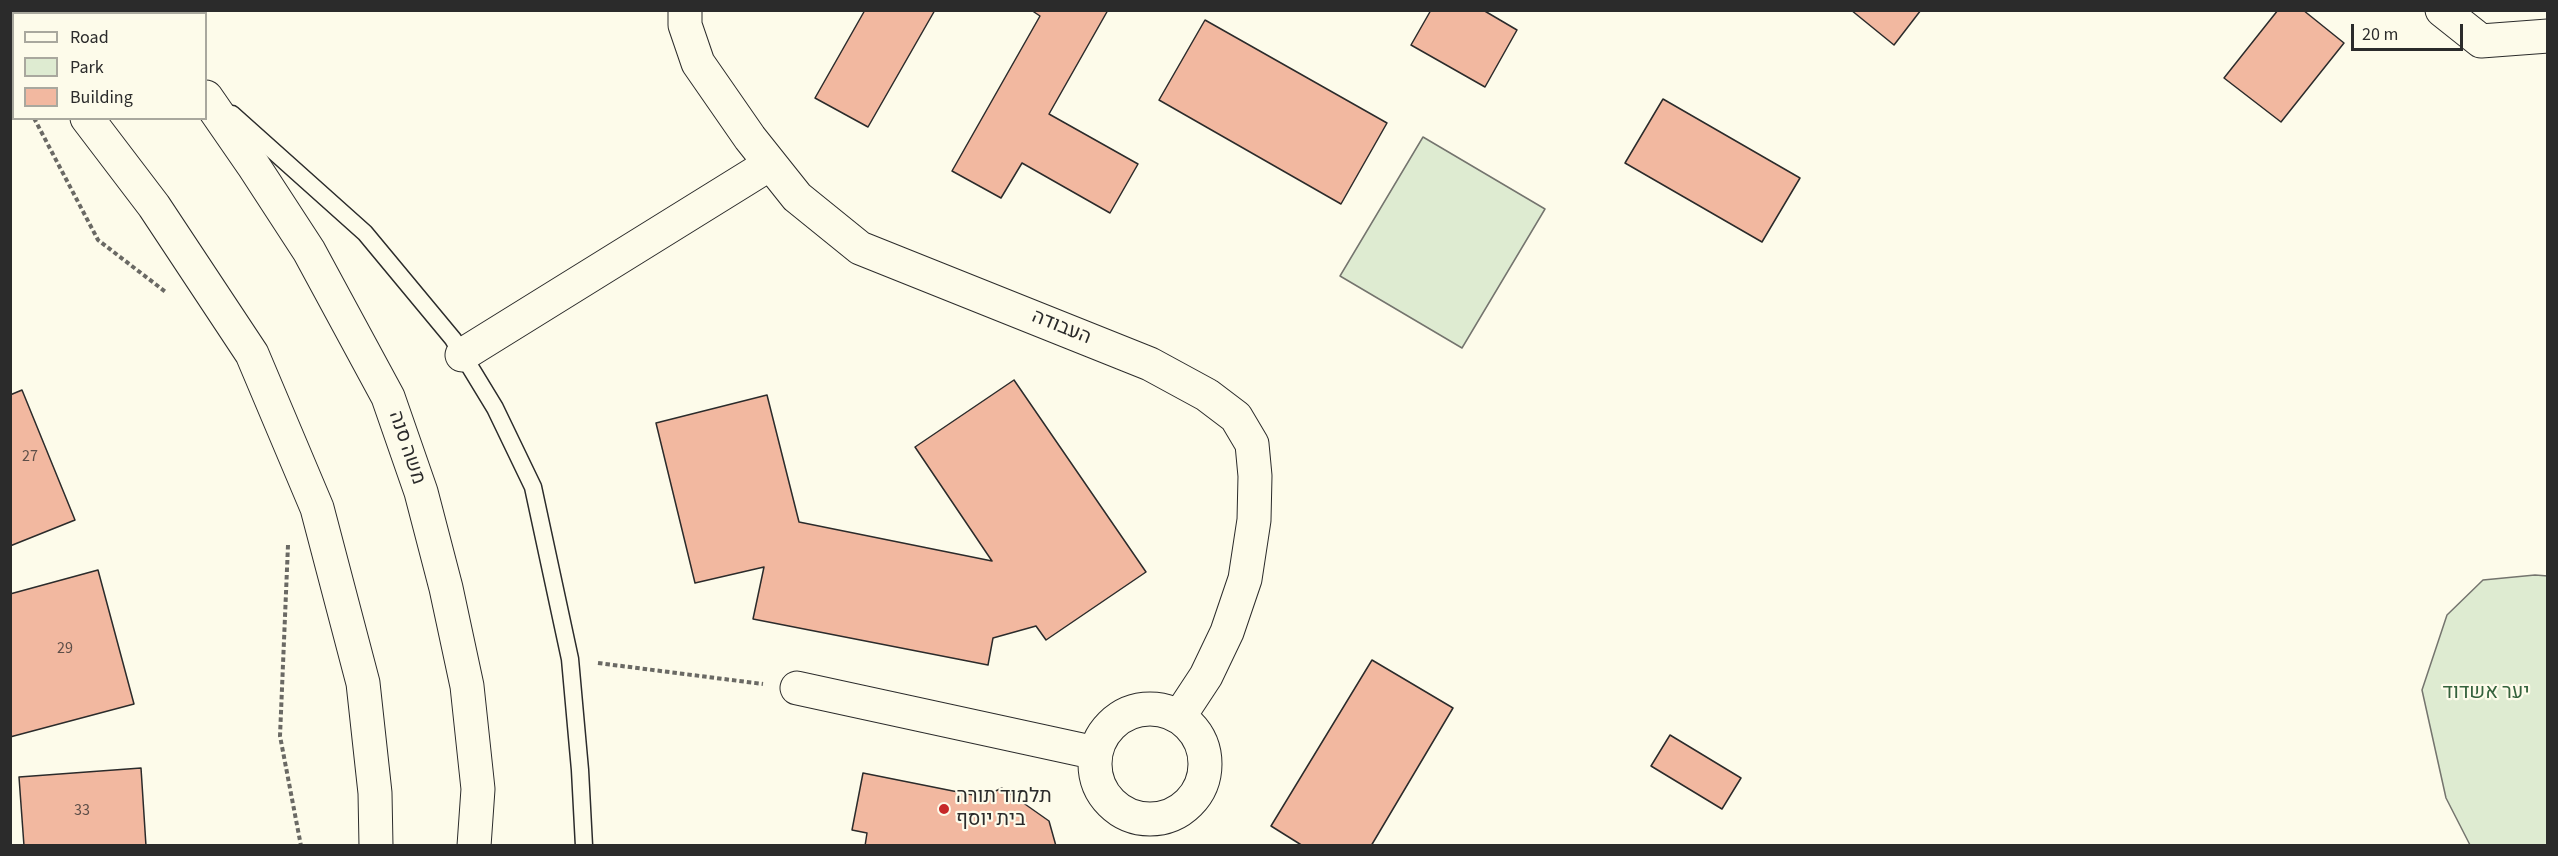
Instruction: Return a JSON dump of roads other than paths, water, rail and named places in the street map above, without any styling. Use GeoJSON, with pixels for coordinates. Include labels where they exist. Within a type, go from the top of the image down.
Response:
{"type":"FeatureCollection","features":[{"type":"Feature","properties":{"kind":"street","name":"העבודה"},"geometry":{"type":"LineString","coordinates":[[685,10],[685,25],[699,63],[770,164],[797,197],[860,248],[1150,364],[1207,395],[1236,417],[1252,444],[1255,476],[1254,520],[1245,579],[1227,632],[1206,676],[1179,717]]}},
{"type":"Feature","properties":{"kind":"street"},"geometry":{"type":"LineString","coordinates":[[2442,10],[2481,40],[2547,36]]}},
{"type":"Feature","properties":{"kind":"street","name":"משה סנה"},"geometry":{"type":"LineString","coordinates":[[207,98],[309,251],[388,397],[421,492],[446,588],[467,686],[478,789],[474,846]]}},
{"type":"Feature","properties":{"kind":"street"},"geometry":{"type":"LineString","coordinates":[[89,120],[154,206],[252,354],[317,508],[363,683],[375,793],[376,846]]}},
{"type":"Feature","properties":{"kind":"street"},"geometry":{"type":"LineString","coordinates":[[462,355],[770,164]]}},
{"type":"Feature","properties":{"kind":"street"},"geometry":{"type":"LineString","coordinates":[[797,688],[1096,753]]}},
{"type":"Feature","properties":{"kind":"street"},"geometry":{"type":"LineString","coordinates":[[1145,709],[1162,711],[1179,717],[1193,729],[1203,745],[1206,764],[1203,782],[1194,798],[1181,810],[1163,818],[1145,820],[1127,815],[1112,804],[1101,789],[1095,772],[1096,753],[1102,737],[1113,723],[1128,714],[1145,709]]}},
{"type":"Feature","properties":{"kind":"lane"},"geometry":{"type":"LineString","coordinates":[[207,91],[365,233],[453,339],[495,408],[533,487],[570,659],[585,846]]}},
{"type":"Feature","properties":{"kind":"place","name":"תלמוד תורה בית יוסף"},"geometry":{"type":"Point","coordinates":[944,809]}},
{"type":"Feature","properties":{"kind":"park label","name":"יער אשדוד"},"geometry":{"type":"Point","coordinates":[2486,694]}}]}
